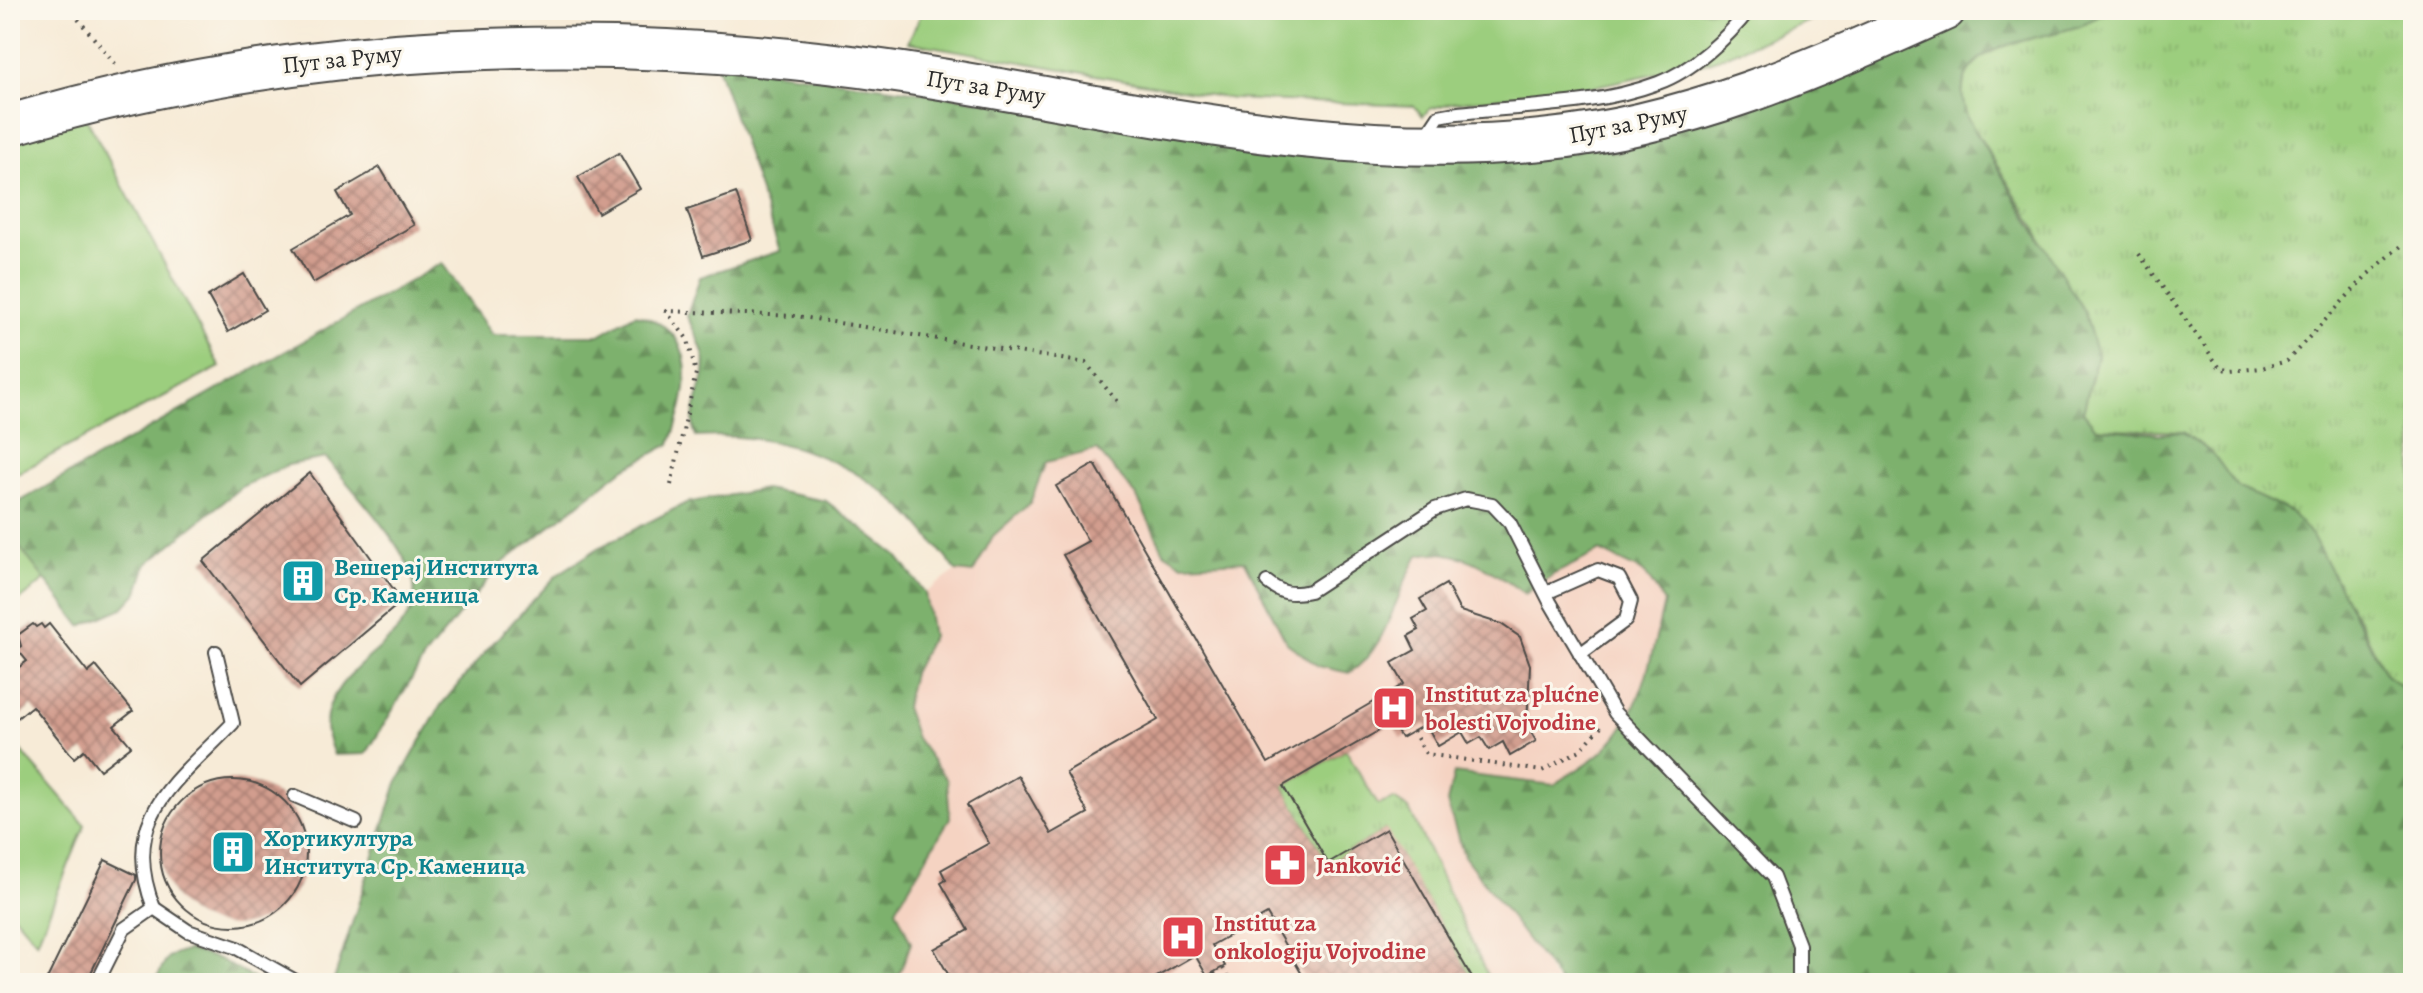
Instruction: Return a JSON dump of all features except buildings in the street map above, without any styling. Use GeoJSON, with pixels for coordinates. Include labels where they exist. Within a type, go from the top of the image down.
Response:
{"type":"FeatureCollection","features":[{"type":"Feature","properties":{"kind":"main road","name":"Пут за Руму"},"geometry":{"type":"LineString","coordinates":[[10,125],[128,94],[268,66],[429,51],[622,46],[782,57],[906,74],[1211,126],[1369,144],[1418,146],[1545,140],[1662,120],[1708,108],[1807,72],[1945,10]]}},
{"type":"Feature","properties":{"kind":"lane"},"geometry":{"type":"LineString","coordinates":[[1418,146],[1439,116],[1589,99],[1659,83],[1701,56],[1749,10]]}},
{"type":"Feature","properties":{"kind":"lane"},"geometry":{"type":"LineString","coordinates":[[1267,582],[1280,592],[1294,595],[1310,591],[1435,509],[1466,499],[1492,504],[1510,523],[1615,713],[1773,877],[1799,945],[1799,983]]}},
{"type":"Feature","properties":{"kind":"lane"},"geometry":{"type":"LineString","coordinates":[[1546,593],[1598,570],[1619,578],[1631,601],[1626,620],[1580,654]]}},
{"type":"Feature","properties":{"kind":"lane"},"geometry":{"type":"LineString","coordinates":[[216,652],[233,723],[160,796],[145,826],[144,863],[154,908],[188,931],[235,947],[299,983]]}},
{"type":"Feature","properties":{"kind":"lane"},"geometry":{"type":"LineString","coordinates":[[295,796],[356,822]]}},
{"type":"Feature","properties":{"kind":"lane"},"geometry":{"type":"LineString","coordinates":[[97,983],[124,929],[154,908]]}},
{"type":"Feature","properties":{"kind":"path"},"geometry":{"type":"LineString","coordinates":[[73,13],[117,66],[128,94]]}},
{"type":"Feature","properties":{"kind":"path"},"geometry":{"type":"LineString","coordinates":[[2139,254],[2220,368],[2230,371],[2262,368],[2287,361],[2367,275],[2413,236]]}},
{"type":"Feature","properties":{"kind":"path"},"geometry":{"type":"LineString","coordinates":[[671,485],[696,373],[688,340],[666,311],[796,316],[1086,363],[1119,404]]}},
{"type":"Feature","properties":{"kind":"path"},"geometry":{"type":"LineString","coordinates":[[1413,731],[1426,754],[1542,771],[1580,750],[1615,713]]}},
{"type":"Feature","properties":{"kind":"path"},"geometry":{"type":"LineString","coordinates":[[1223,968],[1232,983]]}},
{"type":"Feature","properties":{"kind":"path"},"geometry":{"type":"LineString","coordinates":[[1214,973],[1220,983]]}},
{"type":"Feature","properties":{"kind":"shaded area"},"geometry":{"type":"Polygon","coordinates":[[[1097,450],[1136,495],[1164,552],[1183,564],[1245,561],[1287,643],[1368,661],[1404,578],[1419,555],[1439,550],[1488,568],[1525,594],[1554,574],[1600,551],[1645,573],[1664,602],[1648,670],[1632,715],[1605,749],[1554,785],[1455,773],[1464,856],[1506,908],[1556,983],[896,983],[911,943],[896,910],[950,818],[947,780],[916,738],[905,707],[913,673],[932,636],[925,593],[956,571],[974,573],[993,536],[1030,503],[1046,462],[1097,450]]]}},
{"type":"Feature","properties":{"kind":"green space"},"geometry":{"type":"Polygon","coordinates":[[[923,10],[1061,10],[1114,14],[1117,10],[1837,10],[1709,62],[1587,88],[1451,103],[1430,109],[1423,116],[1414,106],[1232,99],[908,42],[923,10]]]}},
{"type":"Feature","properties":{"kind":"green space"},"geometry":{"type":"Polygon","coordinates":[[[1971,10],[2112,10],[2079,26],[1995,50],[1978,61],[1966,75],[1962,94],[1968,119],[2085,313],[2097,356],[2083,412],[2096,428],[2160,434],[2183,432],[2213,454],[2237,487],[2291,512],[2312,535],[2386,675],[2413,696],[2413,983],[1560,983],[1464,856],[1447,803],[1454,773],[1554,785],[1599,754],[1618,734],[1645,680],[1664,602],[1645,573],[1600,551],[1554,574],[1525,594],[1488,569],[1462,557],[1433,553],[1419,555],[1382,635],[1362,663],[1349,673],[1318,666],[1287,643],[1245,561],[1183,564],[1164,552],[1136,495],[1097,450],[1046,462],[1030,503],[993,536],[973,573],[956,571],[909,514],[863,478],[838,464],[783,444],[725,436],[696,437],[693,417],[705,367],[699,341],[687,316],[700,277],[780,251],[716,63],[1427,164],[1916,39],[1971,10]]]}},
{"type":"Feature","properties":{"kind":"green space"},"geometry":{"type":"Polygon","coordinates":[[[2112,10],[2413,10],[2413,696],[2386,675],[2359,620],[2291,512],[2237,487],[2213,454],[2183,432],[2096,428],[2083,412],[2097,356],[2035,226],[1968,119],[1960,98],[1965,73],[1986,53],[2013,42],[2079,25],[2112,10]]]}},
{"type":"Feature","properties":{"kind":"green space"},"geometry":{"type":"Polygon","coordinates":[[[84,114],[220,367],[10,477],[10,132],[84,114]]]}},
{"type":"Feature","properties":{"kind":"green space"},"geometry":{"type":"Polygon","coordinates":[[[442,263],[492,335],[599,335],[635,314],[657,322],[672,334],[681,349],[686,366],[685,385],[670,444],[622,470],[500,565],[426,655],[366,754],[334,755],[326,729],[330,704],[342,684],[407,618],[414,598],[412,576],[387,531],[326,458],[288,465],[241,487],[147,564],[138,592],[123,608],[81,626],[10,535],[10,507],[442,263]]]}},
{"type":"Feature","properties":{"kind":"green space"},"geometry":{"type":"Polygon","coordinates":[[[764,489],[826,501],[897,556],[925,593],[932,636],[913,673],[905,707],[916,738],[947,780],[950,818],[896,909],[911,943],[896,983],[333,983],[397,783],[441,705],[493,643],[557,575],[600,547],[686,503],[764,489]]]}},
{"type":"Feature","properties":{"kind":"green space"},"geometry":{"type":"Polygon","coordinates":[[[10,535],[45,580],[10,608],[10,535]]]}},
{"type":"Feature","properties":{"kind":"green space"},"geometry":{"type":"Polygon","coordinates":[[[10,738],[85,825],[37,942],[10,911],[10,738]]]}},
{"type":"Feature","properties":{"kind":"green space"},"geometry":{"type":"Polygon","coordinates":[[[1346,750],[1378,805],[1394,799],[1409,809],[1491,983],[1475,983],[1385,830],[1328,863],[1283,786],[1346,750]]]}},
{"type":"Feature","properties":{"kind":"green space"},"geometry":{"type":"Polygon","coordinates":[[[188,950],[219,959],[261,983],[154,983],[168,957],[188,950]]]}},
{"type":"Feature","properties":{"kind":"place","name":"Вешерај Института Ср. Каменица"},"geometry":{"type":"Point","coordinates":[303,581]}},
{"type":"Feature","properties":{"kind":"place","name":"Institut za plućne bolesti Vojvodine"},"geometry":{"type":"Point","coordinates":[1394,708]}},
{"type":"Feature","properties":{"kind":"place","name":"Хортикултура Института Ср. Каменица"},"geometry":{"type":"Point","coordinates":[233,852]}},
{"type":"Feature","properties":{"kind":"place","name":"Janković"},"geometry":{"type":"Point","coordinates":[1285,865]}},
{"type":"Feature","properties":{"kind":"place","name":"Institut za onkologiju Vojvodine"},"geometry":{"type":"Point","coordinates":[1183,937]}}]}
